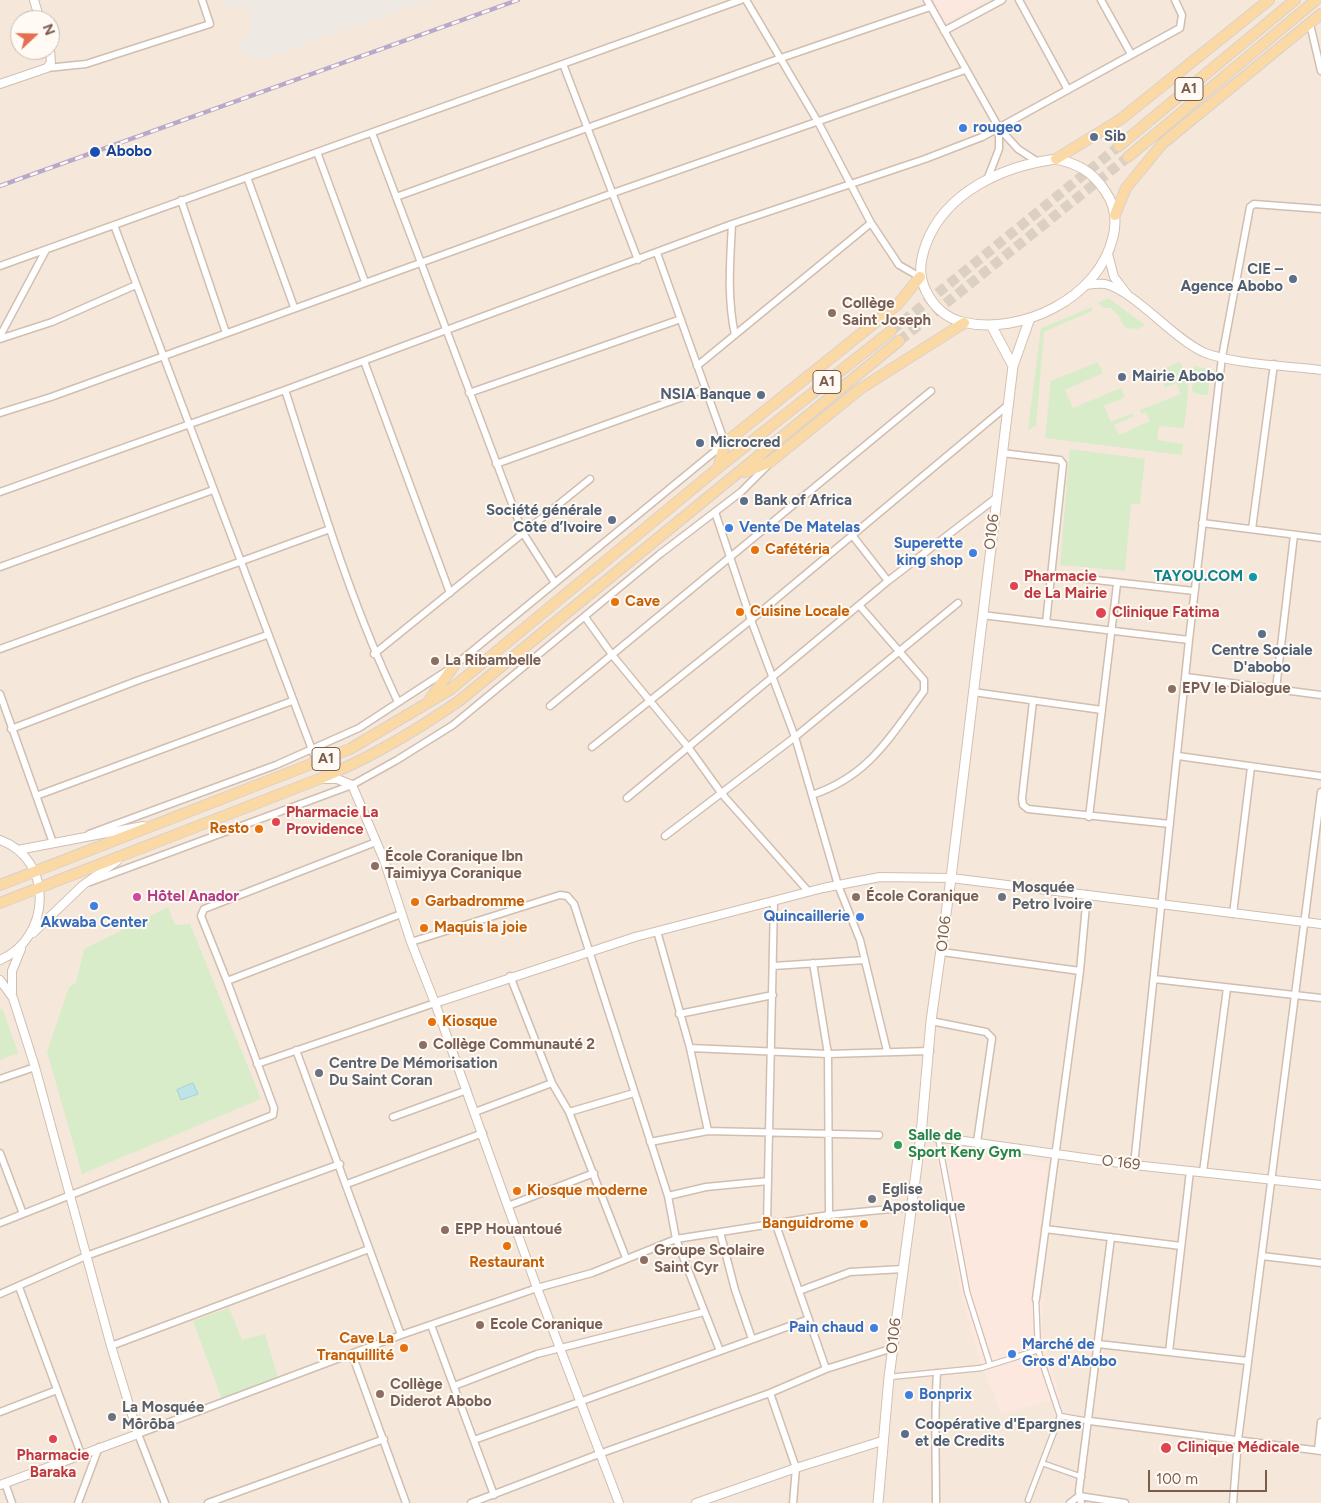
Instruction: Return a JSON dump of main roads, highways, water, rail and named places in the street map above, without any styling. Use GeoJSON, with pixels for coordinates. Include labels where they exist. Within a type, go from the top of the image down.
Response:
{"type":"FeatureCollection","features":[{"type":"Feature","properties":{"kind":"main road"},"geometry":{"type":"LineString","coordinates":[[1056,159],[1121,119],[1268,0]]}},
{"type":"Feature","properties":{"kind":"main road","name":"A1"},"geometry":{"type":"LineString","coordinates":[[1119,146],[1295,0]]}},
{"type":"Feature","properties":{"kind":"main road","name":"A1"},"geometry":{"type":"LineString","coordinates":[[1128,157],[1316,0]]}},
{"type":"Feature","properties":{"kind":"main road"},"geometry":{"type":"LineString","coordinates":[[1115,215],[1126,188],[1162,144],[1321,14]]}},
{"type":"Feature","properties":{"kind":"main road"},"geometry":{"type":"LineString","coordinates":[[1056,159],[1075,163],[1094,176],[1110,198],[1115,215],[1115,229],[1108,254],[1086,285],[1048,310],[1030,318],[991,325],[964,323],[946,316],[929,297],[920,277],[922,255],[938,222],[953,204],[987,180],[1038,162],[1056,159]]}},
{"type":"Feature","properties":{"kind":"main road"},"geometry":{"type":"LineString","coordinates":[[718,468],[724,443],[898,304],[920,277]]}},
{"type":"Feature","properties":{"kind":"main road","name":"O106"},"geometry":{"type":"LineString","coordinates":[[878,1503],[889,1377],[921,1135],[932,1021],[952,878],[1012,366],[1030,318]]}},
{"type":"Feature","properties":{"kind":"main road"},"geometry":{"type":"LineString","coordinates":[[739,473],[770,462],[860,389],[964,323]]}},
{"type":"Feature","properties":{"kind":"main road"},"geometry":{"type":"LineString","coordinates":[[991,325],[1012,366]]}},
{"type":"Feature","properties":{"kind":"main road","name":"A1"},"geometry":{"type":"LineString","coordinates":[[0,885],[35,873],[152,824],[350,749],[451,689],[718,468],[891,330]]}},
{"type":"Feature","properties":{"kind":"main road","name":"A1"},"geometry":{"type":"LineString","coordinates":[[0,903],[352,766],[412,734],[459,701],[899,341]]}},
{"type":"Feature","properties":{"kind":"main road"},"geometry":{"type":"LineString","coordinates":[[424,705],[454,666]]}},
{"type":"Feature","properties":{"kind":"water"},"geometry":{"type":"Polygon","coordinates":[[[193,1083],[198,1094],[181,1100],[177,1090],[193,1083]]]}},
{"type":"Feature","properties":{"kind":"tunnel"},"geometry":{"type":"LineString","coordinates":[[891,331],[1119,146]]}},
{"type":"Feature","properties":{"kind":"tunnel"},"geometry":{"type":"LineString","coordinates":[[899,341],[1128,157]]}},
{"type":"Feature","properties":{"kind":"railway"},"geometry":{"type":"LineString","coordinates":[[0,186],[518,0]]}},
{"type":"Feature","properties":{"kind":"place","name":"rougeo"},"geometry":{"type":"Point","coordinates":[963,128]}},
{"type":"Feature","properties":{"kind":"place","name":"Sib"},"geometry":{"type":"Point","coordinates":[1094,137]}},
{"type":"Feature","properties":{"kind":"place","name":"Abobo"},"geometry":{"type":"Point","coordinates":[95,152]}},
{"type":"Feature","properties":{"kind":"place","name":"CIE – Agence Abobo"},"geometry":{"type":"Point","coordinates":[1293,279]}},
{"type":"Feature","properties":{"kind":"place","name":"Collège Saint Joseph"},"geometry":{"type":"Point","coordinates":[832,313]}},
{"type":"Feature","properties":{"kind":"place","name":"Mairie Abobo"},"geometry":{"type":"Point","coordinates":[1122,377]}},
{"type":"Feature","properties":{"kind":"place","name":"NSIA Banque"},"geometry":{"type":"Point","coordinates":[761,395]}},
{"type":"Feature","properties":{"kind":"place","name":"Microcred"},"geometry":{"type":"Point","coordinates":[700,443]}},
{"type":"Feature","properties":{"kind":"place","name":"Bank of Africa"},"geometry":{"type":"Point","coordinates":[744,501]}},
{"type":"Feature","properties":{"kind":"place","name":"Société générale Côte d’Ivoire"},"geometry":{"type":"Point","coordinates":[612,520]}},
{"type":"Feature","properties":{"kind":"place","name":"Vente De Matelas"},"geometry":{"type":"Point","coordinates":[729,528]}},
{"type":"Feature","properties":{"kind":"place","name":"Cafétéria"},"geometry":{"type":"Point","coordinates":[755,550]}},
{"type":"Feature","properties":{"kind":"place","name":"Superette king shop"},"geometry":{"type":"Point","coordinates":[973,553]}},
{"type":"Feature","properties":{"kind":"place","name":"TAYOU.COM"},"geometry":{"type":"Point","coordinates":[1253,577]}},
{"type":"Feature","properties":{"kind":"place","name":"Pharmacie de La Mairie"},"geometry":{"type":"Point","coordinates":[1014,586]}},
{"type":"Feature","properties":{"kind":"place","name":"Cave"},"geometry":{"type":"Point","coordinates":[615,602]}},
{"type":"Feature","properties":{"kind":"place","name":"Cuisine Locale"},"geometry":{"type":"Point","coordinates":[740,612]}},
{"type":"Feature","properties":{"kind":"place","name":"Clinique Fatima"},"geometry":{"type":"Point","coordinates":[1101,613]}},
{"type":"Feature","properties":{"kind":"place","name":"Centre Sociale D'abobo"},"geometry":{"type":"Point","coordinates":[1262,634]}},
{"type":"Feature","properties":{"kind":"place","name":"La Ribambelle"},"geometry":{"type":"Point","coordinates":[435,661]}},
{"type":"Feature","properties":{"kind":"place","name":"EPV le Dialogue"},"geometry":{"type":"Point","coordinates":[1172,689]}},
{"type":"Feature","properties":{"kind":"place","name":"Pharmacie La Providence"},"geometry":{"type":"Point","coordinates":[276,822]}},
{"type":"Feature","properties":{"kind":"place","name":"Resto"},"geometry":{"type":"Point","coordinates":[259,829]}},
{"type":"Feature","properties":{"kind":"place","name":"École Coranique Ibn Taimiyya Coranique"},"geometry":{"type":"Point","coordinates":[375,866]}},
{"type":"Feature","properties":{"kind":"place","name":"Hôtel Anador"},"geometry":{"type":"Point","coordinates":[137,897]}},
{"type":"Feature","properties":{"kind":"place","name":"École Coranique"},"geometry":{"type":"Point","coordinates":[856,897]}},
{"type":"Feature","properties":{"kind":"place","name":"Mosquée Petro Ivoire"},"geometry":{"type":"Point","coordinates":[1002,897]}},
{"type":"Feature","properties":{"kind":"place","name":"Garbadromme"},"geometry":{"type":"Point","coordinates":[415,902]}},
{"type":"Feature","properties":{"kind":"place","name":"Akwaba Center"},"geometry":{"type":"Point","coordinates":[94,906]}},
{"type":"Feature","properties":{"kind":"place","name":"Quincaillerie"},"geometry":{"type":"Point","coordinates":[860,917]}},
{"type":"Feature","properties":{"kind":"place","name":"Maquis la joie"},"geometry":{"type":"Point","coordinates":[424,928]}},
{"type":"Feature","properties":{"kind":"place","name":"Kiosque"},"geometry":{"type":"Point","coordinates":[432,1022]}},
{"type":"Feature","properties":{"kind":"place","name":"Collège Communauté 2"},"geometry":{"type":"Point","coordinates":[423,1045]}},
{"type":"Feature","properties":{"kind":"place","name":"Centre De Mémorisation Du Saint Coran"},"geometry":{"type":"Point","coordinates":[319,1073]}},
{"type":"Feature","properties":{"kind":"place","name":"Salle de Sport Keny Gym"},"geometry":{"type":"Point","coordinates":[898,1145]}},
{"type":"Feature","properties":{"kind":"place","name":"Kiosque moderne"},"geometry":{"type":"Point","coordinates":[517,1191]}},
{"type":"Feature","properties":{"kind":"place","name":"Eglise Apostolique"},"geometry":{"type":"Point","coordinates":[872,1199]}},
{"type":"Feature","properties":{"kind":"place","name":"Banguidrome"},"geometry":{"type":"Point","coordinates":[864,1224]}},
{"type":"Feature","properties":{"kind":"place","name":"EPP Houantoué"},"geometry":{"type":"Point","coordinates":[445,1230]}},
{"type":"Feature","properties":{"kind":"place","name":"Restaurant"},"geometry":{"type":"Point","coordinates":[507,1246]}},
{"type":"Feature","properties":{"kind":"place","name":"Groupe Scolaire Saint Cyr"},"geometry":{"type":"Point","coordinates":[644,1260]}},
{"type":"Feature","properties":{"kind":"place","name":"Ecole Coranique"},"geometry":{"type":"Point","coordinates":[480,1325]}},
{"type":"Feature","properties":{"kind":"place","name":"Pain chaud"},"geometry":{"type":"Point","coordinates":[874,1328]}},
{"type":"Feature","properties":{"kind":"place","name":"Cave La Tranquillité"},"geometry":{"type":"Point","coordinates":[404,1348]}},
{"type":"Feature","properties":{"kind":"place","name":"Marché de Gros d'Abobo"},"geometry":{"type":"Point","coordinates":[1012,1354]}},
{"type":"Feature","properties":{"kind":"place","name":"Collège Diderot Abobo"},"geometry":{"type":"Point","coordinates":[380,1394]}},
{"type":"Feature","properties":{"kind":"place","name":"Bonprix"},"geometry":{"type":"Point","coordinates":[909,1395]}},
{"type":"Feature","properties":{"kind":"place","name":"La Mosquée Môrôba"},"geometry":{"type":"Point","coordinates":[112,1417]}},
{"type":"Feature","properties":{"kind":"place","name":"Coopérative d'Epargnes et de Credits"},"geometry":{"type":"Point","coordinates":[905,1434]}},
{"type":"Feature","properties":{"kind":"place","name":"Pharmacie Baraka"},"geometry":{"type":"Point","coordinates":[53,1439]}},
{"type":"Feature","properties":{"kind":"place","name":"Clinique Médicale"},"geometry":{"type":"Point","coordinates":[1166,1448]}}]}
